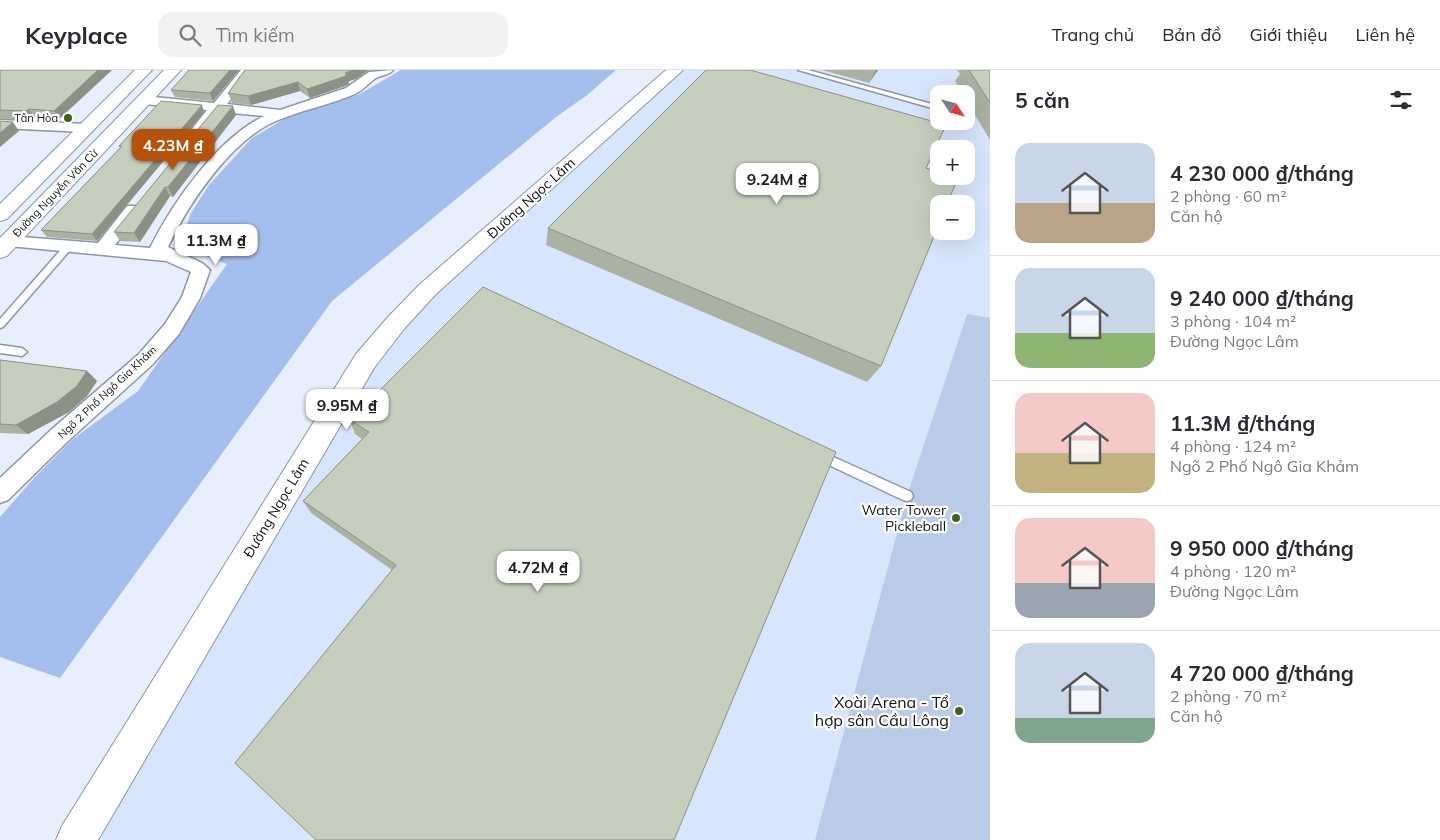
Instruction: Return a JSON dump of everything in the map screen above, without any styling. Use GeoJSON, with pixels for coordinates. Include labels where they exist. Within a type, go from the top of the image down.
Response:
{"type":"FeatureCollection","features":[{"type":"Feature","properties":{"kind":"main road","name":"Đường Nguyễn Văn Cừ"},"geometry":{"type":"LineString","coordinates":[[2,212],[144,70]]}},
{"type":"Feature","properties":{"kind":"main road","name":"Đường Nguyễn Văn Cừ"},"geometry":{"type":"LineString","coordinates":[[4,246],[173,70]]}},
{"type":"Feature","properties":{"kind":"main road","name":"Đường Ngọc Lâm"},"geometry":{"type":"LineString","coordinates":[[76,840],[365,361],[396,323],[427,290],[675,70]]}},
{"type":"Feature","properties":{"kind":"street"},"geometry":{"type":"LineString","coordinates":[[192,138],[248,70]]}},
{"type":"Feature","properties":{"kind":"street"},"geometry":{"type":"LineString","coordinates":[[166,255],[159,248],[164,233],[216,163],[255,125],[354,90],[372,75],[387,70]]}},
{"type":"Feature","properties":{"kind":"street"},"geometry":{"type":"LineString","coordinates":[[144,100],[283,114]]}},
{"type":"Feature","properties":{"kind":"street"},"geometry":{"type":"LineString","coordinates":[[0,124],[86,128]]}},
{"type":"Feature","properties":{"kind":"street"},"geometry":{"type":"LineString","coordinates":[[102,250],[144,198]]}},
{"type":"Feature","properties":{"kind":"street"},"geometry":{"type":"LineString","coordinates":[[4,246],[68,247],[166,255]]}},
{"type":"Feature","properties":{"kind":"street","name":"Ngõ 2 Phố Ngô Gia Khảm"},"geometry":{"type":"LineString","coordinates":[[0,492],[59,436],[146,359],[172,329],[191,298],[201,270],[188,262],[166,255]]}},
{"type":"Feature","properties":{"kind":"lane"},"geometry":{"type":"LineString","coordinates":[[800,70],[930,106]]}},
{"type":"Feature","properties":{"kind":"lane"},"geometry":{"type":"LineString","coordinates":[[0,325],[68,247]]}},
{"type":"Feature","properties":{"kind":"lane"},"geometry":{"type":"LineString","coordinates":[[0,349],[22,352]]}},
{"type":"Feature","properties":{"kind":"lane"},"geometry":{"type":"LineString","coordinates":[[808,450],[907,496]]}},
{"type":"Feature","properties":{"kind":"shaded area"},"geometry":{"type":"Polygon","coordinates":[[[401,70],[616,70],[332,301],[60,678],[0,657],[0,517],[35,477],[73,439],[138,391],[227,264],[179,246],[191,213],[209,185],[252,138],[286,118],[360,94],[401,70]]]}},
{"type":"Feature","properties":{"kind":"shaded area"},"geometry":{"type":"Polygon","coordinates":[[[679,70],[990,70],[990,840],[95,840],[359,350],[679,70]]]}},
{"type":"Feature","properties":{"kind":"shaded area"},"geometry":{"type":"Polygon","coordinates":[[[967,314],[990,318],[990,840],[815,840],[907,496],[967,314]]]}},
{"type":"Feature","properties":{"kind":"building"},"geometry":{"type":"Polygon","coordinates":[[[0,70],[98,70],[54,111],[29,109],[26,111],[0,110],[0,70]]]}},
{"type":"Feature","properties":{"kind":"building"},"geometry":{"type":"Polygon","coordinates":[[[189,70],[230,70],[210,93],[171,90],[189,70]]]}},
{"type":"Feature","properties":{"kind":"building"},"geometry":{"type":"Polygon","coordinates":[[[245,70],[354,70],[345,73],[347,75],[343,77],[307,89],[298,82],[248,96],[228,93],[245,70]]]}},
{"type":"Feature","properties":{"kind":"building"},"geometry":{"type":"Polygon","coordinates":[[[706,70],[750,70],[930,121],[930,130],[944,130],[939,140],[930,140],[930,159],[926,168],[930,169],[930,185],[955,185],[951,195],[930,195],[930,240],[932,240],[881,366],[548,228],[706,70]]]}},
{"type":"Feature","properties":{"kind":"building"},"geometry":{"type":"Polygon","coordinates":[[[969,70],[990,70],[990,103],[969,70]]]}},
{"type":"Feature","properties":{"kind":"building"},"geometry":{"type":"Polygon","coordinates":[[[161,101],[202,105],[92,234],[41,230],[122,146],[119,146],[161,101]]]}},
{"type":"Feature","properties":{"kind":"building"},"geometry":{"type":"Polygon","coordinates":[[[218,105],[233,106],[168,187],[165,187],[134,233],[114,232],[218,105]]]}},
{"type":"Feature","properties":{"kind":"building"},"geometry":{"type":"Polygon","coordinates":[[[0,121],[13,122],[0,133],[0,121]]]}},
{"type":"Feature","properties":{"kind":"building"},"geometry":{"type":"Polygon","coordinates":[[[483,287],[836,452],[674,840],[316,840],[235,763],[396,565],[303,501],[369,432],[350,420],[483,287]]]}},
{"type":"Feature","properties":{"kind":"building"},"geometry":{"type":"Polygon","coordinates":[[[0,360],[87,371],[77,386],[57,402],[16,425],[0,424],[0,360]]]}},
{"type":"Feature","properties":{"kind":"place","name":"Tân Hòa"},"geometry":{"type":"Point","coordinates":[68,118]}},
{"type":"Feature","properties":{"kind":"place","name":"Water Tower Pickleball"},"geometry":{"type":"Point","coordinates":[956,518]}},
{"type":"Feature","properties":{"kind":"place","name":"Xoài Arena - Tổ hợp sân Cầu Lông"},"geometry":{"type":"Point","coordinates":[959,711]}}]}
